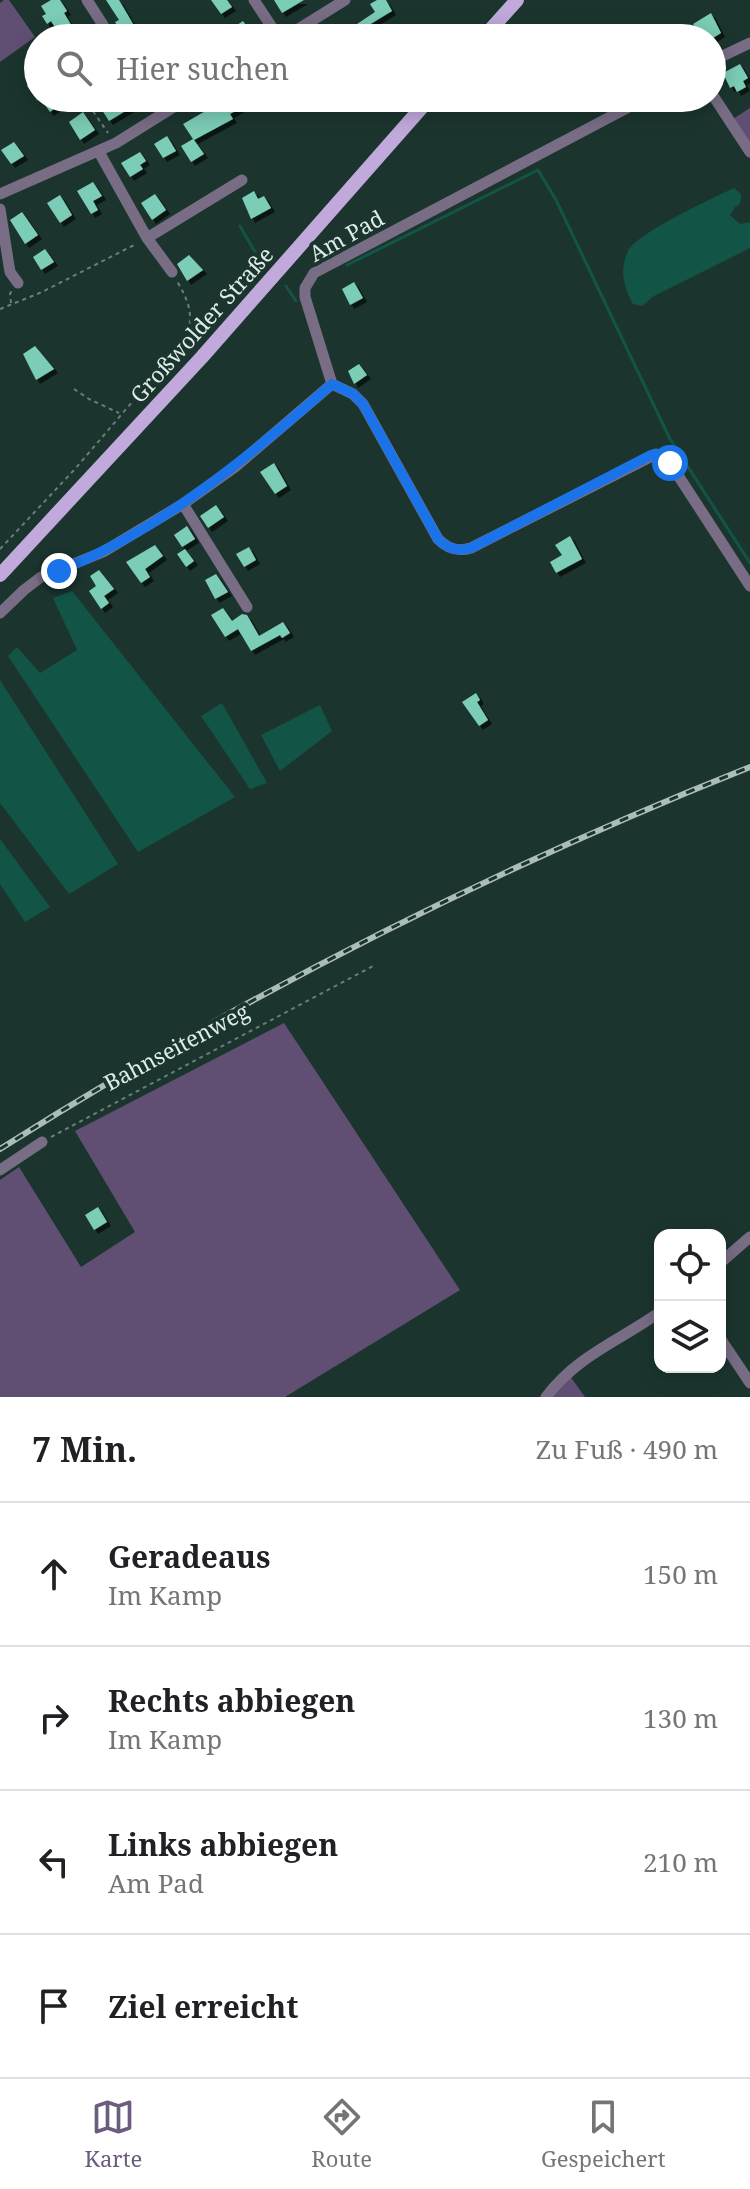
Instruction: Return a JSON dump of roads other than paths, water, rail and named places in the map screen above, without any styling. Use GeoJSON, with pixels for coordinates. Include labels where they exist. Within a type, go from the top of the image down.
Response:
{"type":"FeatureCollection","features":[{"type":"Feature","properties":{"kind":"main road"},"geometry":{"type":"LineString","coordinates":[[496,24],[517,0]]}},
{"type":"Feature","properties":{"kind":"main road","name":"Großwolder Straße"},"geometry":{"type":"LineString","coordinates":[[0,575],[202,357],[418,112]]}},
{"type":"Feature","properties":{"kind":"street"},"geometry":{"type":"LineString","coordinates":[[87,0],[102,24]]}},
{"type":"Feature","properties":{"kind":"street"},"geometry":{"type":"LineString","coordinates":[[254,0],[271,24]]}},
{"type":"Feature","properties":{"kind":"street"},"geometry":{"type":"LineString","coordinates":[[305,24],[345,0]]}},
{"type":"Feature","properties":{"kind":"street"},"geometry":{"type":"LineString","coordinates":[[726,54],[750,43]]}},
{"type":"Feature","properties":{"kind":"street"},"geometry":{"type":"LineString","coordinates":[[0,194],[99,152],[166,112]]}},
{"type":"Feature","properties":{"kind":"street","name":"Am Pad"},"geometry":{"type":"LineString","coordinates":[[332,384],[305,297],[305,288],[314,273],[619,112]]}},
{"type":"Feature","properties":{"kind":"street"},"geometry":{"type":"LineString","coordinates":[[724,112],[750,152]]}},
{"type":"Feature","properties":{"kind":"street"},"geometry":{"type":"LineString","coordinates":[[99,152],[147,238],[172,272]]}},
{"type":"Feature","properties":{"kind":"street"},"geometry":{"type":"LineString","coordinates":[[147,238],[242,180]]}},
{"type":"Feature","properties":{"kind":"street"},"geometry":{"type":"LineString","coordinates":[[0,209],[10,272],[18,283]]}},
{"type":"Feature","properties":{"kind":"street"},"geometry":{"type":"LineString","coordinates":[[0,613],[41,577],[103,552],[183,504],[235,467],[332,384],[353,394],[363,404],[438,539],[449,548],[471,548],[656,454],[670,463],[750,586]]}},
{"type":"Feature","properties":{"kind":"street"},"geometry":{"type":"LineString","coordinates":[[183,504],[247,607]]}},
{"type":"Feature","properties":{"kind":"street"},"geometry":{"type":"LineString","coordinates":[[0,1170],[42,1142]]}},
{"type":"Feature","properties":{"kind":"street"},"geometry":{"type":"LineString","coordinates":[[726,1258],[750,1237]]}},
{"type":"Feature","properties":{"kind":"street"},"geometry":{"type":"LineString","coordinates":[[546,1397],[587,1356],[654,1316]]}},
{"type":"Feature","properties":{"kind":"street"},"geometry":{"type":"LineString","coordinates":[[726,1347],[750,1383]]}},
{"type":"Feature","properties":{"kind":"waterway"},"geometry":{"type":"LineString","coordinates":[[347,265],[538,170],[556,200],[670,439],[750,563]]}},
{"type":"Feature","properties":{"kind":"waterway"},"geometry":{"type":"LineString","coordinates":[[240,226],[259,259]]}},
{"type":"Feature","properties":{"kind":"waterway"},"geometry":{"type":"LineString","coordinates":[[286,286],[296,301]]}},
{"type":"Feature","properties":{"kind":"railway"},"geometry":{"type":"LineString","coordinates":[[0,1149],[181,1041],[366,941],[556,849],[750,767]]}}]}
